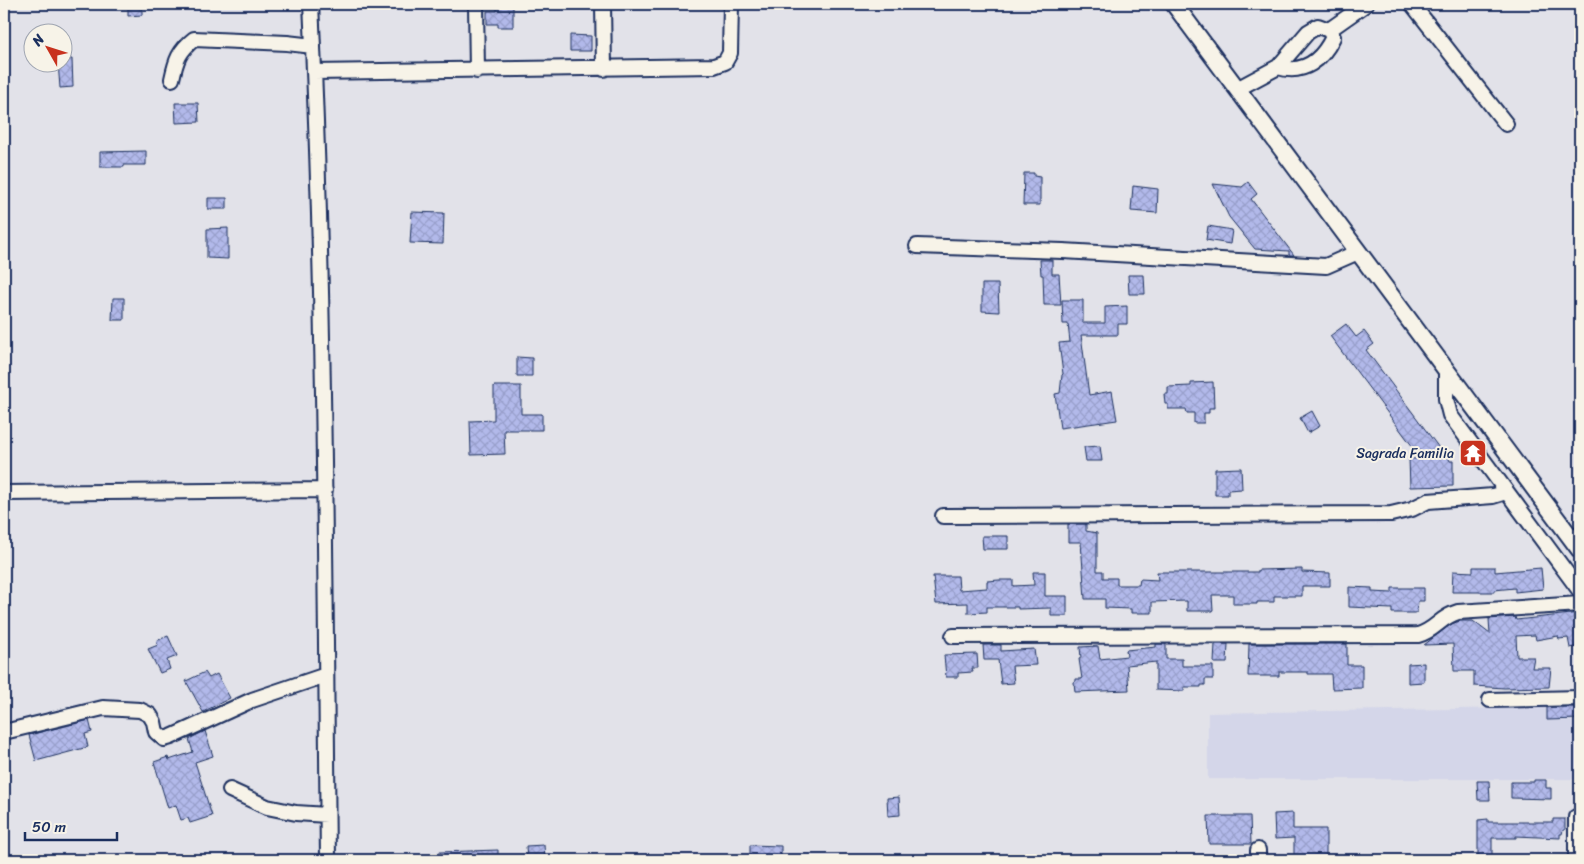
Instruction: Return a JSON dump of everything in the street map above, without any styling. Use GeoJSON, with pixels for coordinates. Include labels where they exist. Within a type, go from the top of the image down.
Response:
{"type":"FeatureCollection","features":[{"type":"Feature","properties":{"kind":"main road"},"geometry":{"type":"LineString","coordinates":[[1174,4],[1580,550]]}},
{"type":"Feature","properties":{"kind":"street"},"geometry":{"type":"LineString","coordinates":[[311,4],[317,128],[325,490],[328,860]]}},
{"type":"Feature","properties":{"kind":"street"},"geometry":{"type":"LineString","coordinates":[[476,4],[477,71]]}},
{"type":"Feature","properties":{"kind":"street"},"geometry":{"type":"LineString","coordinates":[[603,4],[604,69]]}},
{"type":"Feature","properties":{"kind":"street"},"geometry":{"type":"LineString","coordinates":[[314,72],[714,66],[725,62],[730,53],[731,4]]}},
{"type":"Feature","properties":{"kind":"street"},"geometry":{"type":"LineString","coordinates":[[1328,30],[1366,4]]}},
{"type":"Feature","properties":{"kind":"street"},"geometry":{"type":"LineString","coordinates":[[1412,4],[1506,124]]}},
{"type":"Feature","properties":{"kind":"street"},"geometry":{"type":"LineString","coordinates":[[1237,89],[1278,67],[1308,32],[1318,26],[1328,30],[1332,37],[1319,58],[1306,67],[1289,70],[1278,67]]}},
{"type":"Feature","properties":{"kind":"street"},"geometry":{"type":"LineString","coordinates":[[172,79],[175,62],[184,47],[194,39],[313,46]]}},
{"type":"Feature","properties":{"kind":"street"},"geometry":{"type":"LineString","coordinates":[[917,246],[1326,266],[1358,252]]}},
{"type":"Feature","properties":{"kind":"street"},"geometry":{"type":"LineString","coordinates":[[1446,371],[1446,399],[1450,415],[1580,591]]}},
{"type":"Feature","properties":{"kind":"street"},"geometry":{"type":"LineString","coordinates":[[4,493],[325,490]]}},
{"type":"Feature","properties":{"kind":"street"},"geometry":{"type":"LineString","coordinates":[[942,516],[1391,514],[1412,509],[1428,501],[1493,496],[1506,492]]}},
{"type":"Feature","properties":{"kind":"street"},"geometry":{"type":"LineString","coordinates":[[953,636],[1418,635],[1434,628],[1443,618],[1458,612],[1580,604]]}},
{"type":"Feature","properties":{"kind":"street"},"geometry":{"type":"LineString","coordinates":[[4,732],[104,708],[131,709],[140,710],[150,715],[156,732],[164,739],[252,700],[326,675]]}},
{"type":"Feature","properties":{"kind":"street"},"geometry":{"type":"LineString","coordinates":[[1490,700],[1580,698]]}},
{"type":"Feature","properties":{"kind":"street"},"geometry":{"type":"LineString","coordinates":[[230,790],[267,807],[296,813],[327,815]]}},
{"type":"Feature","properties":{"kind":"street"},"geometry":{"type":"LineString","coordinates":[[1576,817],[1576,860]]}},
{"type":"Feature","properties":{"kind":"shaded area"},"geometry":{"type":"Polygon","coordinates":[[[1580,707],[1580,779],[1208,779],[1208,713],[1580,707]]]}},
{"type":"Feature","properties":{"kind":"building"},"geometry":{"type":"Polygon","coordinates":[[[128,4],[142,4],[142,15],[128,16],[128,4]]]}},
{"type":"Feature","properties":{"kind":"building"},"geometry":{"type":"Polygon","coordinates":[[[497,4],[513,4],[513,27],[498,27],[498,24],[487,24],[487,11],[497,11],[497,4]]]}},
{"type":"Feature","properties":{"kind":"building"},"geometry":{"type":"Polygon","coordinates":[[[570,35],[591,36],[591,51],[570,51],[570,35]]]}},
{"type":"Feature","properties":{"kind":"building"},"geometry":{"type":"Polygon","coordinates":[[[72,59],[73,87],[60,88],[59,72],[72,72],[72,59]]]}},
{"type":"Feature","properties":{"kind":"building"},"geometry":{"type":"Polygon","coordinates":[[[175,103],[198,103],[199,122],[176,123],[175,103]]]}},
{"type":"Feature","properties":{"kind":"building"},"geometry":{"type":"Polygon","coordinates":[[[146,151],[146,165],[100,167],[100,152],[146,151]]]}},
{"type":"Feature","properties":{"kind":"building"},"geometry":{"type":"Polygon","coordinates":[[[1024,173],[1034,173],[1034,176],[1040,177],[1040,205],[1023,205],[1024,173]]]}},
{"type":"Feature","properties":{"kind":"building"},"geometry":{"type":"Polygon","coordinates":[[[1248,182],[1257,194],[1251,199],[1294,255],[1289,255],[1289,251],[1255,249],[1229,217],[1213,184],[1242,187],[1248,182]]]}},
{"type":"Feature","properties":{"kind":"building"},"geometry":{"type":"Polygon","coordinates":[[[1133,186],[1158,189],[1157,213],[1131,211],[1133,186]]]}},
{"type":"Feature","properties":{"kind":"building"},"geometry":{"type":"Polygon","coordinates":[[[208,198],[227,198],[227,209],[208,209],[208,198]]]}},
{"type":"Feature","properties":{"kind":"building"},"geometry":{"type":"Polygon","coordinates":[[[412,212],[444,213],[443,244],[410,243],[412,212]]]}},
{"type":"Feature","properties":{"kind":"building"},"geometry":{"type":"Polygon","coordinates":[[[1208,226],[1232,230],[1230,244],[1206,240],[1208,226]]]}},
{"type":"Feature","properties":{"kind":"building"},"geometry":{"type":"Polygon","coordinates":[[[228,228],[228,259],[207,258],[207,229],[228,228]]]}},
{"type":"Feature","properties":{"kind":"building"},"geometry":{"type":"Polygon","coordinates":[[[1040,260],[1052,260],[1052,274],[1059,274],[1061,305],[1044,305],[1043,275],[1041,275],[1040,260]]]}},
{"type":"Feature","properties":{"kind":"building"},"geometry":{"type":"Polygon","coordinates":[[[1128,275],[1144,275],[1145,294],[1129,294],[1128,275]]]}},
{"type":"Feature","properties":{"kind":"building"},"geometry":{"type":"Polygon","coordinates":[[[982,284],[998,284],[999,312],[982,311],[982,284]]]}},
{"type":"Feature","properties":{"kind":"building"},"geometry":{"type":"Polygon","coordinates":[[[113,298],[124,298],[124,320],[112,320],[113,298]]]}},
{"type":"Feature","properties":{"kind":"building"},"geometry":{"type":"Polygon","coordinates":[[[1062,300],[1083,300],[1083,323],[1105,323],[1105,307],[1127,306],[1127,324],[1118,324],[1118,335],[1081,335],[1089,395],[1112,391],[1117,420],[1060,428],[1055,394],[1060,393],[1063,374],[1059,343],[1070,342],[1068,324],[1063,324],[1062,300]]]}},
{"type":"Feature","properties":{"kind":"building"},"geometry":{"type":"Polygon","coordinates":[[[1346,324],[1356,337],[1364,331],[1374,344],[1366,350],[1445,456],[1447,455],[1450,461],[1453,461],[1453,486],[1410,487],[1409,459],[1422,459],[1330,336],[1346,324]]]}},
{"type":"Feature","properties":{"kind":"building"},"geometry":{"type":"Polygon","coordinates":[[[517,357],[532,358],[532,376],[517,376],[517,357]]]}},
{"type":"Feature","properties":{"kind":"building"},"geometry":{"type":"Polygon","coordinates":[[[1213,382],[1214,408],[1209,408],[1209,413],[1204,413],[1204,423],[1194,423],[1194,413],[1187,413],[1186,409],[1168,409],[1168,404],[1165,404],[1164,394],[1168,394],[1168,387],[1191,386],[1191,383],[1213,382]]]}},
{"type":"Feature","properties":{"kind":"building"},"geometry":{"type":"Polygon","coordinates":[[[494,386],[521,386],[521,414],[542,414],[542,430],[504,430],[505,454],[471,455],[470,421],[494,420],[494,386]]]}},
{"type":"Feature","properties":{"kind":"building"},"geometry":{"type":"Polygon","coordinates":[[[1312,411],[1320,426],[1308,433],[1300,418],[1312,411]]]}},
{"type":"Feature","properties":{"kind":"building"},"geometry":{"type":"Polygon","coordinates":[[[1100,446],[1102,461],[1086,461],[1084,447],[1100,446]]]}},
{"type":"Feature","properties":{"kind":"building"},"geometry":{"type":"Polygon","coordinates":[[[1241,468],[1242,489],[1228,490],[1228,495],[1215,495],[1215,469],[1241,468]]]}},
{"type":"Feature","properties":{"kind":"building"},"geometry":{"type":"Polygon","coordinates":[[[1068,524],[1086,524],[1086,531],[1097,533],[1097,571],[1103,571],[1103,578],[1117,578],[1117,585],[1139,585],[1140,579],[1158,580],[1157,572],[1258,572],[1258,570],[1302,569],[1302,572],[1330,573],[1330,586],[1302,586],[1302,596],[1274,596],[1274,602],[1257,602],[1257,604],[1233,604],[1233,595],[1212,595],[1213,611],[1187,611],[1187,601],[1152,602],[1152,613],[1131,613],[1131,609],[1105,608],[1105,599],[1085,599],[1081,542],[1068,542],[1068,524]]]}},
{"type":"Feature","properties":{"kind":"building"},"geometry":{"type":"Polygon","coordinates":[[[982,536],[1008,536],[1008,549],[983,549],[982,536]]]}},
{"type":"Feature","properties":{"kind":"building"},"geometry":{"type":"Polygon","coordinates":[[[1473,567],[1495,567],[1495,572],[1541,568],[1543,589],[1515,592],[1515,588],[1494,590],[1494,592],[1452,592],[1453,571],[1473,572],[1473,567]]]}},
{"type":"Feature","properties":{"kind":"building"},"geometry":{"type":"Polygon","coordinates":[[[1033,572],[1045,572],[1045,596],[1067,596],[1067,616],[1051,616],[1051,608],[1018,609],[1018,607],[987,607],[987,612],[968,613],[968,603],[936,604],[933,576],[958,576],[959,590],[987,588],[987,581],[999,580],[1013,580],[1013,586],[1034,585],[1033,572]]]}},
{"type":"Feature","properties":{"kind":"building"},"geometry":{"type":"Polygon","coordinates":[[[1349,587],[1372,588],[1372,592],[1392,593],[1392,588],[1424,588],[1424,601],[1418,601],[1417,612],[1414,613],[1392,613],[1392,609],[1349,607],[1349,587]]]}},
{"type":"Feature","properties":{"kind":"building"},"geometry":{"type":"Polygon","coordinates":[[[1580,613],[1580,646],[1570,648],[1568,638],[1559,639],[1558,636],[1536,640],[1535,635],[1516,636],[1517,657],[1534,657],[1532,668],[1551,668],[1549,687],[1504,688],[1474,686],[1474,671],[1454,671],[1453,644],[1424,645],[1451,624],[1460,621],[1473,621],[1490,634],[1489,619],[1515,617],[1516,620],[1580,613]]]}},
{"type":"Feature","properties":{"kind":"building"},"geometry":{"type":"Polygon","coordinates":[[[168,636],[177,656],[167,660],[170,669],[160,673],[148,649],[158,645],[156,641],[168,636]]]}},
{"type":"Feature","properties":{"kind":"building"},"geometry":{"type":"Polygon","coordinates":[[[1156,644],[1166,644],[1166,659],[1182,659],[1182,666],[1213,666],[1213,679],[1205,679],[1205,685],[1201,685],[1201,687],[1184,687],[1184,691],[1156,690],[1156,662],[1127,665],[1129,690],[1075,692],[1074,682],[1076,679],[1082,679],[1079,659],[1081,658],[1080,647],[1098,646],[1100,659],[1127,656],[1126,650],[1156,647],[1156,644]]]}},
{"type":"Feature","properties":{"kind":"building"},"geometry":{"type":"Polygon","coordinates":[[[1215,644],[1228,644],[1227,663],[1214,663],[1215,644]]]}},
{"type":"Feature","properties":{"kind":"building"},"geometry":{"type":"Polygon","coordinates":[[[1249,644],[1347,644],[1347,665],[1362,665],[1362,688],[1332,689],[1331,674],[1279,672],[1279,676],[1248,676],[1249,644]]]}},
{"type":"Feature","properties":{"kind":"building"},"geometry":{"type":"Polygon","coordinates":[[[983,645],[1001,645],[1001,651],[1034,649],[1036,665],[1012,666],[1014,683],[1001,684],[998,660],[984,660],[983,645]]]}},
{"type":"Feature","properties":{"kind":"building"},"geometry":{"type":"Polygon","coordinates":[[[977,654],[978,668],[972,668],[973,672],[958,673],[958,677],[946,677],[944,655],[977,654]]]}},
{"type":"Feature","properties":{"kind":"building"},"geometry":{"type":"Polygon","coordinates":[[[1424,663],[1424,682],[1408,683],[1408,664],[1424,663]]]}},
{"type":"Feature","properties":{"kind":"building"},"geometry":{"type":"Polygon","coordinates":[[[205,672],[209,678],[217,674],[230,698],[203,712],[186,681],[205,672]]]}},
{"type":"Feature","properties":{"kind":"building"},"geometry":{"type":"Polygon","coordinates":[[[1547,707],[1580,707],[1580,719],[1547,720],[1547,707]]]}},
{"type":"Feature","properties":{"kind":"building"},"geometry":{"type":"Polygon","coordinates":[[[89,720],[92,732],[85,734],[88,747],[36,761],[29,735],[89,720]]]}},
{"type":"Feature","properties":{"kind":"building"},"geometry":{"type":"Polygon","coordinates":[[[205,731],[213,756],[195,762],[212,816],[190,823],[188,818],[181,820],[176,805],[168,808],[154,762],[168,757],[169,760],[193,752],[189,739],[205,731]]]}},
{"type":"Feature","properties":{"kind":"building"},"geometry":{"type":"Polygon","coordinates":[[[1534,780],[1546,780],[1546,788],[1551,788],[1551,799],[1511,798],[1511,782],[1534,782],[1534,780]]]}},
{"type":"Feature","properties":{"kind":"building"},"geometry":{"type":"Polygon","coordinates":[[[1477,781],[1489,781],[1490,800],[1478,800],[1477,781]]]}},
{"type":"Feature","properties":{"kind":"building"},"geometry":{"type":"Polygon","coordinates":[[[899,797],[900,815],[888,816],[887,798],[899,797]]]}},
{"type":"Feature","properties":{"kind":"building"},"geometry":{"type":"Polygon","coordinates":[[[1293,813],[1293,829],[1326,829],[1326,860],[1294,860],[1294,838],[1275,839],[1274,814],[1293,813]]]}},
{"type":"Feature","properties":{"kind":"building"},"geometry":{"type":"Polygon","coordinates":[[[1208,816],[1250,816],[1251,844],[1209,844],[1208,816]]]}},
{"type":"Feature","properties":{"kind":"building"},"geometry":{"type":"Polygon","coordinates":[[[1488,819],[1488,822],[1553,822],[1553,819],[1565,819],[1565,830],[1560,834],[1560,838],[1516,836],[1516,838],[1492,838],[1492,856],[1478,856],[1478,820],[1488,819]]]}},
{"type":"Feature","properties":{"kind":"building"},"geometry":{"type":"Polygon","coordinates":[[[544,845],[545,858],[527,859],[526,846],[544,845]]]}},
{"type":"Feature","properties":{"kind":"building"},"geometry":{"type":"Polygon","coordinates":[[[750,845],[781,846],[781,860],[750,860],[750,845]]]}},
{"type":"Feature","properties":{"kind":"building"},"geometry":{"type":"Polygon","coordinates":[[[498,850],[498,860],[440,860],[440,852],[498,850]]]}},
{"type":"Feature","properties":{"kind":"place","name":"Sagrada Familia"},"geometry":{"type":"Point","coordinates":[1473,453]}}]}
